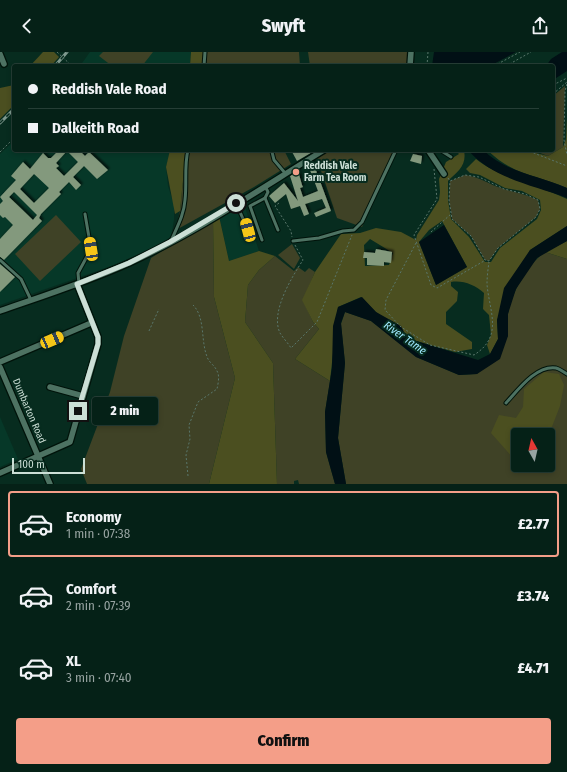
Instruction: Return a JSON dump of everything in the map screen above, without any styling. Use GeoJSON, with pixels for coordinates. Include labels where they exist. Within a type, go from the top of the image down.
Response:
{"type":"FeatureCollection","features":[{"type":"Feature","properties":{"kind":"street"},"geometry":{"type":"LineString","coordinates":[[4,64],[0,54],[7,52]]}},
{"type":"Feature","properties":{"kind":"street"},"geometry":{"type":"LineString","coordinates":[[410,64],[411,52]]}},
{"type":"Feature","properties":{"kind":"street"},"geometry":{"type":"LineString","coordinates":[[0,311],[78,284],[129,263],[170,242],[321,152]]}},
{"type":"Feature","properties":{"kind":"street"},"geometry":{"type":"LineString","coordinates":[[429,152],[444,174]]}},
{"type":"Feature","properties":{"kind":"street"},"geometry":{"type":"LineString","coordinates":[[0,473],[70,442],[98,344],[98,337],[91,323],[78,284]]}},
{"type":"Feature","properties":{"kind":"street"},"geometry":{"type":"LineString","coordinates":[[0,362],[91,323]]}},
{"type":"Feature","properties":{"kind":"street","name":"Dumbarton Road"},"geometry":{"type":"LineString","coordinates":[[0,367],[50,484]]}},
{"type":"Feature","properties":{"kind":"street"},"geometry":{"type":"LineString","coordinates":[[50,387],[83,396]]}},
{"type":"Feature","properties":{"kind":"lane"},"geometry":{"type":"LineString","coordinates":[[204,64],[205,52]]}},
{"type":"Feature","properties":{"kind":"lane"},"geometry":{"type":"LineString","coordinates":[[170,242],[182,217],[188,152]]}},
{"type":"Feature","properties":{"kind":"lane"},"geometry":{"type":"LineString","coordinates":[[272,152],[274,160],[285,173]]}},
{"type":"Feature","properties":{"kind":"lane"},"geometry":{"type":"LineString","coordinates":[[293,241],[319,238],[343,231],[354,230],[362,222],[395,152]]}},
{"type":"Feature","properties":{"kind":"lane"},"geometry":{"type":"LineString","coordinates":[[443,152],[451,157]]}},
{"type":"Feature","properties":{"kind":"lane"},"geometry":{"type":"LineString","coordinates":[[262,240],[250,206],[265,198],[268,192],[265,186]]}},
{"type":"Feature","properties":{"kind":"lane"},"geometry":{"type":"LineString","coordinates":[[265,198],[278,230]]}},
{"type":"Feature","properties":{"kind":"lane"},"geometry":{"type":"LineString","coordinates":[[236,203],[248,230]]}},
{"type":"Feature","properties":{"kind":"lane"},"geometry":{"type":"LineString","coordinates":[[78,284],[78,273],[91,249],[85,214]]}},
{"type":"Feature","properties":{"kind":"lane"},"geometry":{"type":"LineString","coordinates":[[0,260],[21,279],[30,300]]}},
{"type":"Feature","properties":{"kind":"lane"},"geometry":{"type":"LineString","coordinates":[[506,403],[519,388],[541,370],[556,368],[567,374]]}},
{"type":"Feature","properties":{"kind":"path"},"geometry":{"type":"LineString","coordinates":[[57,52],[70,64]]}},
{"type":"Feature","properties":{"kind":"path"},"geometry":{"type":"LineString","coordinates":[[427,64],[428,52]]}},
{"type":"Feature","properties":{"kind":"path"},"geometry":{"type":"LineString","coordinates":[[498,64],[520,52]]}},
{"type":"Feature","properties":{"kind":"path"},"geometry":{"type":"LineString","coordinates":[[510,64],[531,52]]}},
{"type":"Feature","properties":{"kind":"path"},"geometry":{"type":"LineString","coordinates":[[555,84],[567,78]]}},
{"type":"Feature","properties":{"kind":"path"},"geometry":{"type":"LineString","coordinates":[[555,92],[567,83]]}},
{"type":"Feature","properties":{"kind":"path"},"geometry":{"type":"LineString","coordinates":[[567,83],[565,91],[564,140],[567,155]]}},
{"type":"Feature","properties":{"kind":"path"},"geometry":{"type":"LineString","coordinates":[[0,152],[12,140]]}},
{"type":"Feature","properties":{"kind":"path"},"geometry":{"type":"LineString","coordinates":[[531,152],[567,166]]}},
{"type":"Feature","properties":{"kind":"path"},"geometry":{"type":"LineString","coordinates":[[432,156],[437,199],[414,235],[430,285],[437,288],[484,260],[489,261]]}},
{"type":"Feature","properties":{"kind":"path"},"geometry":{"type":"LineString","coordinates":[[444,174],[450,181],[449,200],[452,218],[471,236],[484,260]]}},
{"type":"Feature","properties":{"kind":"path"},"geometry":{"type":"LineString","coordinates":[[416,244],[386,300],[386,310],[401,327],[430,345],[474,354],[487,344],[494,323],[487,283],[489,261],[498,248],[536,217],[540,209],[538,200],[525,194],[504,189],[479,177],[465,175],[450,181]]}},
{"type":"Feature","properties":{"kind":"path"},"geometry":{"type":"LineString","coordinates":[[279,204],[276,206],[291,231],[293,241],[303,260],[289,282],[281,303],[278,320],[280,332],[291,348],[318,322],[354,230]]}},
{"type":"Feature","properties":{"kind":"path"},"geometry":{"type":"LineString","coordinates":[[431,232],[452,214]]}},
{"type":"Feature","properties":{"kind":"path"},"geometry":{"type":"LineString","coordinates":[[188,476],[186,455],[190,439],[189,425],[191,418],[196,411],[198,402],[217,389],[218,380],[218,371],[208,359],[202,338],[201,315],[194,305]]}},
{"type":"Feature","properties":{"kind":"path"},"geometry":{"type":"LineString","coordinates":[[149,331],[159,309]]}},
{"type":"Feature","properties":{"kind":"shaded area"},"geometry":{"type":"Polygon","coordinates":[[[43,52],[54,52],[59,57],[53,64],[32,64],[43,52]]]}},
{"type":"Feature","properties":{"kind":"shaded area"},"geometry":{"type":"Polygon","coordinates":[[[90,52],[191,52],[190,64],[81,64],[90,52]]]}},
{"type":"Feature","properties":{"kind":"shaded area"},"geometry":{"type":"Polygon","coordinates":[[[103,52],[153,52],[144,64],[109,64],[99,56],[103,52]]]}},
{"type":"Feature","properties":{"kind":"shaded area"},"geometry":{"type":"Polygon","coordinates":[[[191,52],[205,52],[203,64],[190,64],[191,52]]]}},
{"type":"Feature","properties":{"kind":"shaded area"},"geometry":{"type":"Polygon","coordinates":[[[205,52],[299,52],[300,64],[203,64],[205,52]]]}},
{"type":"Feature","properties":{"kind":"shaded area"},"geometry":{"type":"Polygon","coordinates":[[[308,52],[409,52],[409,64],[310,64],[308,52]]]}},
{"type":"Feature","properties":{"kind":"shaded area"},"geometry":{"type":"Polygon","coordinates":[[[12,85],[12,107],[0,119],[0,88],[12,85]]]}},
{"type":"Feature","properties":{"kind":"shaded area"},"geometry":{"type":"Polygon","coordinates":[[[565,86],[563,147],[555,152],[555,94],[565,86]]]}},
{"type":"Feature","properties":{"kind":"shaded area"},"geometry":{"type":"Polygon","coordinates":[[[567,118],[567,188],[517,170],[497,159],[489,152],[532,152],[548,156],[563,147],[566,139],[567,118]]]}},
{"type":"Feature","properties":{"kind":"shaded area"},"geometry":{"type":"Polygon","coordinates":[[[12,143],[12,152],[170,152],[166,167],[168,186],[174,205],[174,220],[171,237],[137,257],[0,305],[0,154],[12,143]]]}},
{"type":"Feature","properties":{"kind":"shaded area"},"geometry":{"type":"Polygon","coordinates":[[[170,152],[186,152],[180,211],[175,214],[166,167],[170,152]]]}},
{"type":"Feature","properties":{"kind":"shaded area"},"geometry":{"type":"Polygon","coordinates":[[[186,152],[285,152],[291,164],[254,187],[176,230],[180,211],[186,152]]]}},
{"type":"Feature","properties":{"kind":"shaded area"},"geometry":{"type":"Polygon","coordinates":[[[323,152],[395,152],[362,227],[337,218],[316,156],[323,152]]]}},
{"type":"Feature","properties":{"kind":"shaded area"},"geometry":{"type":"Polygon","coordinates":[[[457,152],[464,152],[465,156],[461,168],[448,181],[448,200],[451,219],[469,237],[485,262],[491,262],[500,248],[537,219],[541,210],[540,200],[522,191],[505,188],[480,175],[470,173],[466,169],[476,159],[497,172],[567,199],[567,226],[530,250],[497,320],[498,339],[490,354],[487,345],[491,335],[489,315],[483,309],[484,293],[469,284],[451,282],[451,286],[458,292],[457,301],[446,312],[446,324],[472,342],[472,349],[455,352],[413,340],[376,312],[361,297],[338,307],[330,381],[295,359],[319,329],[313,322],[302,300],[315,272],[341,234],[360,233],[376,228],[401,232],[416,240],[417,235],[439,200],[439,179],[446,162],[459,154],[457,152]],[[442,221],[429,230],[419,242],[436,285],[467,267],[442,221]],[[370,239],[364,245],[365,266],[389,265],[393,253],[370,239]]]}},
{"type":"Feature","properties":{"kind":"shaded area"},"geometry":{"type":"Polygon","coordinates":[[[537,152],[555,152],[548,156],[537,152]]]}},
{"type":"Feature","properties":{"kind":"shaded area"},"geometry":{"type":"Polygon","coordinates":[[[465,175],[476,177],[499,187],[538,200],[540,209],[536,217],[498,248],[489,261],[485,260],[471,236],[452,219],[449,200],[450,181],[465,175]]]}},
{"type":"Feature","properties":{"kind":"shaded area"},"geometry":{"type":"Polygon","coordinates":[[[243,201],[259,251],[229,261],[219,216],[243,201]]]}},
{"type":"Feature","properties":{"kind":"shaded area"},"geometry":{"type":"Polygon","coordinates":[[[56,215],[81,242],[40,281],[15,254],[56,215]]]}},
{"type":"Feature","properties":{"kind":"shaded area"},"geometry":{"type":"Polygon","coordinates":[[[219,216],[229,261],[259,251],[275,256],[259,270],[248,285],[245,322],[273,363],[277,484],[209,484],[235,378],[214,297],[213,220],[219,216]]]}},
{"type":"Feature","properties":{"kind":"shaded area"},"geometry":{"type":"Polygon","coordinates":[[[213,220],[214,297],[235,378],[209,484],[87,484],[81,469],[110,392],[124,336],[151,258],[213,220]]]}},
{"type":"Feature","properties":{"kind":"shaded area"},"geometry":{"type":"Polygon","coordinates":[[[567,241],[567,259],[545,252],[567,241]]]}},
{"type":"Feature","properties":{"kind":"shaded area"},"geometry":{"type":"Polygon","coordinates":[[[292,244],[300,258],[294,269],[278,255],[292,244]]]}},
{"type":"Feature","properties":{"kind":"shaded area"},"geometry":{"type":"Polygon","coordinates":[[[545,252],[567,259],[567,484],[346,484],[338,438],[345,363],[341,324],[345,312],[371,321],[416,357],[459,375],[477,374],[508,336],[508,314],[513,297],[521,280],[532,264],[545,252]]]}},
{"type":"Feature","properties":{"kind":"shaded area"},"geometry":{"type":"Polygon","coordinates":[[[275,256],[294,271],[298,267],[305,272],[309,268],[315,272],[303,300],[313,322],[319,329],[295,359],[330,381],[325,412],[326,452],[335,484],[299,484],[298,480],[294,481],[294,484],[277,484],[273,363],[245,322],[248,285],[259,270],[275,256]]]}},
{"type":"Feature","properties":{"kind":"shaded area"},"geometry":{"type":"Polygon","coordinates":[[[544,372],[559,374],[564,385],[560,406],[551,428],[511,428],[511,456],[491,433],[499,415],[516,418],[523,407],[524,389],[544,372]]]}},
{"type":"Feature","properties":{"kind":"shaded area"},"geometry":{"type":"Polygon","coordinates":[[[0,417],[18,459],[0,467],[0,417]]]}},
{"type":"Feature","properties":{"kind":"water"},"geometry":{"type":"Polygon","coordinates":[[[434,52],[516,52],[494,64],[432,64],[434,52]]]}},
{"type":"Feature","properties":{"kind":"water"},"geometry":{"type":"Polygon","coordinates":[[[562,52],[567,52],[567,71],[555,79],[555,64],[547,64],[551,59],[562,52]]]}},
{"type":"Feature","properties":{"kind":"water"},"geometry":{"type":"Polygon","coordinates":[[[470,152],[485,152],[492,158],[512,169],[567,188],[567,198],[501,175],[478,160],[470,152]]]}},
{"type":"Feature","properties":{"kind":"water"},"geometry":{"type":"Polygon","coordinates":[[[444,225],[467,267],[436,285],[419,242],[444,225]]]}},
{"type":"Feature","properties":{"kind":"water","name":"River Tame"},"geometry":{"type":"Polygon","coordinates":[[[567,226],[567,241],[537,258],[516,289],[508,314],[508,336],[500,359],[477,374],[459,375],[416,357],[371,321],[345,312],[341,323],[345,363],[338,438],[346,484],[335,484],[326,452],[325,412],[332,368],[333,326],[338,307],[362,297],[376,312],[401,326],[405,334],[413,340],[478,360],[490,354],[498,339],[497,320],[504,288],[530,250],[567,226]]]}},
{"type":"Feature","properties":{"kind":"building"},"geometry":{"type":"Polygon","coordinates":[[[57,152],[66,152],[56,163],[59,166],[56,168],[64,176],[78,162],[68,152],[81,152],[85,156],[89,152],[108,170],[97,179],[84,166],[73,177],[81,185],[76,190],[69,182],[59,192],[61,194],[41,214],[39,218],[42,221],[4,260],[0,257],[0,239],[13,225],[5,217],[3,218],[0,215],[0,204],[3,201],[0,197],[16,180],[11,176],[23,162],[30,169],[43,153],[48,158],[51,158],[57,152]],[[34,174],[20,189],[34,203],[49,188],[34,174]],[[14,192],[9,197],[33,220],[37,215],[14,192]]]}},
{"type":"Feature","properties":{"kind":"building"},"geometry":{"type":"Polygon","coordinates":[[[292,152],[313,152],[297,161],[292,152]]]}},
{"type":"Feature","properties":{"kind":"building"},"geometry":{"type":"Polygon","coordinates":[[[413,154],[422,156],[421,164],[410,161],[413,154]]]}},
{"type":"Feature","properties":{"kind":"building"},"geometry":{"type":"Polygon","coordinates":[[[313,162],[331,211],[316,217],[314,213],[326,208],[322,199],[305,204],[309,214],[304,216],[300,206],[291,209],[286,194],[275,203],[269,196],[284,183],[298,201],[290,176],[298,171],[303,187],[300,188],[303,197],[318,191],[308,165],[313,162]]]}},
{"type":"Feature","properties":{"kind":"building"},"geometry":{"type":"Polygon","coordinates":[[[376,249],[392,252],[391,263],[384,262],[384,266],[367,265],[367,258],[363,258],[364,252],[375,253],[376,249]]]}},
{"type":"Feature","properties":{"kind":"building"},"geometry":{"type":"Polygon","coordinates":[[[0,264],[15,277],[0,292],[0,264]]]}},
{"type":"Feature","properties":{"kind":"railway"},"geometry":{"type":"LineString","coordinates":[[57,64],[67,52]]}},
{"type":"Feature","properties":{"kind":"railway"},"geometry":{"type":"LineString","coordinates":[[0,123],[12,111]]}},
{"type":"Feature","properties":{"kind":"place","name":"Reddish Vale Farm Tea Room"},"geometry":{"type":"Point","coordinates":[296,172]}},
{"type":"Feature","properties":{"kind":"route"},"geometry":{"type":"LineString","coordinates":[[78,411],[98,344],[98,337],[91,323],[77,284],[129,263],[170,242],[236,203]]}}]}
